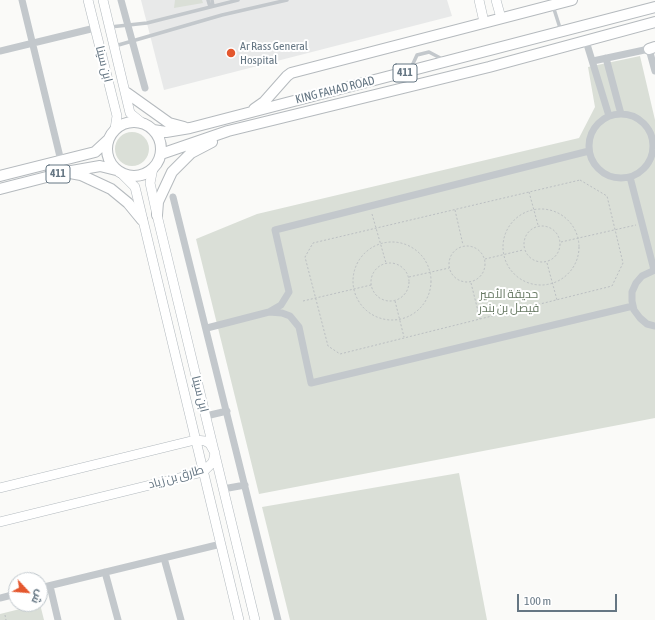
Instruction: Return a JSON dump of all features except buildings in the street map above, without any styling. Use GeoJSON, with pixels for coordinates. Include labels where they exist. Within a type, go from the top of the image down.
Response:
{"type":"FeatureCollection","features":[{"type":"Feature","properties":{"kind":"main road"},"geometry":{"type":"LineString","coordinates":[[247,113],[264,102],[291,73],[572,0]]}},
{"type":"Feature","properties":{"kind":"main road","name":"KING FAHAD ROAD"},"geometry":{"type":"LineString","coordinates":[[153,130],[166,132],[190,128],[655,7]]}},
{"type":"Feature","properties":{"kind":"main road","name":"KING FAHAD ROAD"},"geometry":{"type":"LineString","coordinates":[[161,154],[228,131],[586,41],[655,22]]}},
{"type":"Feature","properties":{"kind":"main road"},"geometry":{"type":"LineString","coordinates":[[127,93],[169,123],[178,127],[190,128]]}},
{"type":"Feature","properties":{"kind":"main road"},"geometry":{"type":"LineString","coordinates":[[115,129],[123,124],[141,122],[153,130],[161,146],[161,154],[153,168]]}},
{"type":"Feature","properties":{"kind":"main road","name":"411"},"geometry":{"type":"LineString","coordinates":[[0,176],[94,152],[108,140],[115,129]]}},
{"type":"Feature","properties":{"kind":"main road"},"geometry":{"type":"LineString","coordinates":[[157,215],[158,202],[172,172],[192,153],[228,131]]}},
{"type":"Feature","properties":{"kind":"main road"},"geometry":{"type":"LineString","coordinates":[[108,140],[107,156],[119,172]]}},
{"type":"Feature","properties":{"kind":"main road","name":"411"},"geometry":{"type":"LineString","coordinates":[[0,189],[66,172],[100,166],[139,176],[153,168]]}},
{"type":"Feature","properties":{"kind":"main road"},"geometry":{"type":"LineString","coordinates":[[66,172],[81,175],[111,189],[128,203],[142,220]]}},
{"type":"Feature","properties":{"kind":"street"},"geometry":{"type":"LineString","coordinates":[[22,0],[61,160]]}},
{"type":"Feature","properties":{"kind":"street","name":"ابن سينا"},"geometry":{"type":"LineString","coordinates":[[88,0],[117,116],[115,129]]}},
{"type":"Feature","properties":{"kind":"street","name":"ابن سينا"},"geometry":{"type":"LineString","coordinates":[[104,0],[127,93],[130,112],[141,122]]}},
{"type":"Feature","properties":{"kind":"street"},"geometry":{"type":"LineString","coordinates":[[121,0],[145,88]]}},
{"type":"Feature","properties":{"kind":"street"},"geometry":{"type":"LineString","coordinates":[[479,0],[484,22]]}},
{"type":"Feature","properties":{"kind":"street"},"geometry":{"type":"LineString","coordinates":[[496,0],[501,18]]}},
{"type":"Feature","properties":{"kind":"street"},"geometry":{"type":"LineString","coordinates":[[0,51],[95,28]]}},
{"type":"Feature","properties":{"kind":"street"},"geometry":{"type":"LineString","coordinates":[[586,41],[609,116]]}},
{"type":"Feature","properties":{"kind":"street"},"geometry":{"type":"LineString","coordinates":[[593,62],[652,48],[655,71]]}},
{"type":"Feature","properties":{"kind":"street"},"geometry":{"type":"LineString","coordinates":[[606,58],[621,114]]}},
{"type":"Feature","properties":{"kind":"street"},"geometry":{"type":"LineString","coordinates":[[621,114],[632,116],[641,121],[648,129],[653,139],[653,149],[651,159],[645,168],[637,175],[617,178],[607,175],[598,169],[592,161],[589,151],[590,140],[594,130],[609,116],[621,114]]}},
{"type":"Feature","properties":{"kind":"street"},"geometry":{"type":"LineString","coordinates":[[207,328],[269,312],[281,305],[289,292],[275,230],[589,151]]}},
{"type":"Feature","properties":{"kind":"street","name":"ابن سينا"},"geometry":{"type":"LineString","coordinates":[[153,168],[150,183],[157,215],[255,620]]}},
{"type":"Feature","properties":{"kind":"street","name":"ابن سينا"},"geometry":{"type":"LineString","coordinates":[[119,172],[135,187],[239,620]]}},
{"type":"Feature","properties":{"kind":"street"},"geometry":{"type":"LineString","coordinates":[[630,177],[654,270],[642,276],[636,283],[632,292],[633,306],[640,318],[647,324],[655,326]]}},
{"type":"Feature","properties":{"kind":"street"},"geometry":{"type":"LineString","coordinates":[[173,197],[207,328],[278,620]]}},
{"type":"Feature","properties":{"kind":"street"},"geometry":{"type":"LineString","coordinates":[[269,312],[282,313],[290,316],[299,327],[311,384],[633,306]]}},
{"type":"Feature","properties":{"kind":"street"},"geometry":{"type":"LineString","coordinates":[[206,416],[227,411]]}},
{"type":"Feature","properties":{"kind":"street"},"geometry":{"type":"LineString","coordinates":[[0,488],[195,440]]}},
{"type":"Feature","properties":{"kind":"street","name":"طارق بن زياد"},"geometry":{"type":"LineString","coordinates":[[0,522],[203,472],[214,462],[215,453],[210,444],[205,441],[195,440]]}},
{"type":"Feature","properties":{"kind":"street"},"geometry":{"type":"LineString","coordinates":[[223,489],[245,485]]}},
{"type":"Feature","properties":{"kind":"street"},"geometry":{"type":"LineString","coordinates":[[58,620],[50,586],[221,544]]}},
{"type":"Feature","properties":{"kind":"street"},"geometry":{"type":"LineString","coordinates":[[164,558],[181,620]]}},
{"type":"Feature","properties":{"kind":"street"},"geometry":{"type":"LineString","coordinates":[[105,572],[118,620]]}},
{"type":"Feature","properties":{"kind":"lane"},"geometry":{"type":"LineString","coordinates":[[208,0],[212,7]]}},
{"type":"Feature","properties":{"kind":"lane"},"geometry":{"type":"LineString","coordinates":[[212,0],[212,7]]}},
{"type":"Feature","properties":{"kind":"lane"},"geometry":{"type":"LineString","coordinates":[[110,27],[127,24],[148,23],[238,0]]}},
{"type":"Feature","properties":{"kind":"lane"},"geometry":{"type":"LineString","coordinates":[[115,46],[222,15],[287,0]]}},
{"type":"Feature","properties":{"kind":"lane"},"geometry":{"type":"LineString","coordinates":[[219,5],[222,15]]}},
{"type":"Feature","properties":{"kind":"lane"},"geometry":{"type":"LineString","coordinates":[[553,5],[561,32]]}},
{"type":"Feature","properties":{"kind":"path"},"geometry":{"type":"LineString","coordinates":[[580,180],[608,196],[623,263],[612,286],[340,354],[328,346],[305,257],[313,243],[529,192],[580,180]]}},
{"type":"Feature","properties":{"kind":"path"},"geometry":{"type":"LineString","coordinates":[[529,192],[538,226]]}},
{"type":"Feature","properties":{"kind":"path"},"geometry":{"type":"LineString","coordinates":[[534,209],[553,210],[565,216],[573,226],[578,238],[579,250],[576,262],[570,273],[560,281],[552,284],[536,286],[524,282],[514,275],[506,264],[503,255],[503,239],[508,227],[517,217],[534,209]]}},
{"type":"Feature","properties":{"kind":"path"},"geometry":{"type":"LineString","coordinates":[[455,210],[463,246]]}},
{"type":"Feature","properties":{"kind":"path"},"geometry":{"type":"LineString","coordinates":[[372,214],[386,263]]}},
{"type":"Feature","properties":{"kind":"path"},"geometry":{"type":"LineString","coordinates":[[560,242],[642,224]]}},
{"type":"Feature","properties":{"kind":"path"},"geometry":{"type":"LineString","coordinates":[[538,226],[550,228],[555,231],[560,242],[558,254],[547,262],[536,262],[531,259],[524,249],[525,237],[533,228],[538,226]]}},
{"type":"Feature","properties":{"kind":"path"},"geometry":{"type":"LineString","coordinates":[[391,242],[404,244],[416,250],[425,260],[430,272],[431,285],[428,296],[422,307],[412,315],[400,319],[388,320],[377,317],[367,310],[359,301],[354,289],[354,276],[358,263],[366,252],[381,244],[391,242]]}},
{"type":"Feature","properties":{"kind":"path"},"geometry":{"type":"LineString","coordinates":[[463,246],[472,246],[478,249],[485,259],[484,271],[476,280],[471,282],[459,281],[454,278],[448,268],[450,256],[454,250],[463,246]]}},
{"type":"Feature","properties":{"kind":"path"},"geometry":{"type":"LineString","coordinates":[[485,259],[524,249]]}},
{"type":"Feature","properties":{"kind":"path"},"geometry":{"type":"LineString","coordinates":[[547,262],[557,300]]}},
{"type":"Feature","properties":{"kind":"path"},"geometry":{"type":"LineString","coordinates":[[386,263],[398,264],[406,272],[408,277],[409,283],[405,294],[395,300],[383,300],[377,296],[371,285],[373,274],[376,269],[386,263]]}},
{"type":"Feature","properties":{"kind":"path"},"geometry":{"type":"LineString","coordinates":[[408,277],[448,268]]}},
{"type":"Feature","properties":{"kind":"path"},"geometry":{"type":"LineString","coordinates":[[471,282],[480,319]]}},
{"type":"Feature","properties":{"kind":"path"},"geometry":{"type":"LineString","coordinates":[[303,301],[371,285]]}},
{"type":"Feature","properties":{"kind":"path"},"geometry":{"type":"LineString","coordinates":[[395,300],[404,338]]}},
{"type":"Feature","properties":{"kind":"path"},"geometry":{"type":"LineString","coordinates":[[5,615],[6,620]]}},
{"type":"Feature","properties":{"kind":"shaded area","name":"Ar Rass General Hospital"},"geometry":{"type":"Polygon","coordinates":[[[141,0],[447,0],[452,16],[164,90],[141,0]]]}},
{"type":"Feature","properties":{"kind":"green space"},"geometry":{"type":"Polygon","coordinates":[[[175,0],[202,0],[203,3],[174,8],[175,0]]]}},
{"type":"Feature","properties":{"kind":"green space","name":"حديقة الأمير فيصل بن بندر"},"geometry":{"type":"Polygon","coordinates":[[[640,56],[655,120],[655,418],[259,494],[196,239],[257,214],[579,138],[595,107],[588,67],[640,56]]]}},
{"type":"Feature","properties":{"kind":"green space"},"geometry":{"type":"Polygon","coordinates":[[[135,132],[142,134],[147,139],[149,149],[147,159],[142,164],[129,166],[122,164],[117,159],[115,146],[117,139],[122,134],[135,132]]]}},
{"type":"Feature","properties":{"kind":"green space"},"geometry":{"type":"Polygon","coordinates":[[[459,473],[487,620],[290,620],[262,507],[459,473]]]}},
{"type":"Feature","properties":{"kind":"green space"},"geometry":{"type":"Polygon","coordinates":[[[8,612],[42,612],[44,620],[0,620],[0,614],[8,612]]]}},
{"type":"Feature","properties":{"kind":"place","name":"Ar Rass General Hospital"},"geometry":{"type":"Point","coordinates":[231,53]}}]}
